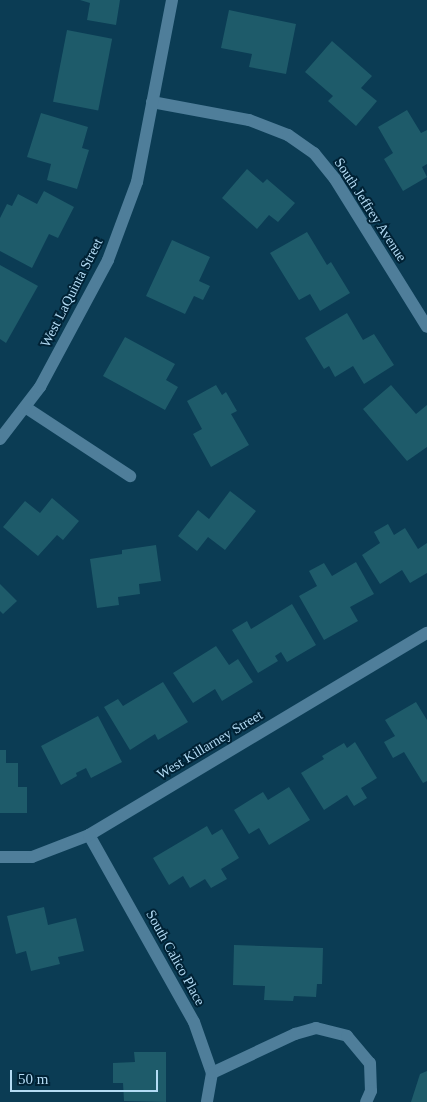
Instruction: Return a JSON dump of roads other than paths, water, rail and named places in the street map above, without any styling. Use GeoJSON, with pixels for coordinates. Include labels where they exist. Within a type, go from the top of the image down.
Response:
{"type":"FeatureCollection","features":[{"type":"Feature","properties":{"kind":"street","name":"West LaQuinta Street"},"geometry":{"type":"LineString","coordinates":[[0,439],[40,387],[108,260],[137,182],[172,0]]}},
{"type":"Feature","properties":{"kind":"street","name":"South Jeffrey Avenue"},"geometry":{"type":"LineString","coordinates":[[152,102],[249,120],[288,136],[314,153],[335,179],[427,327]]}},
{"type":"Feature","properties":{"kind":"street"},"geometry":{"type":"LineString","coordinates":[[25,407],[130,476]]}},
{"type":"Feature","properties":{"kind":"street","name":"West Killarney Street"},"geometry":{"type":"LineString","coordinates":[[0,857],[32,857],[89,835],[427,633]]}},
{"type":"Feature","properties":{"kind":"street","name":"South Calico Place"},"geometry":{"type":"LineString","coordinates":[[89,835],[194,1022],[212,1073],[207,1102]]}},
{"type":"Feature","properties":{"kind":"street"},"geometry":{"type":"LineString","coordinates":[[212,1073],[295,1034],[316,1028],[347,1036],[370,1063],[371,1091],[366,1102]]}}]}
